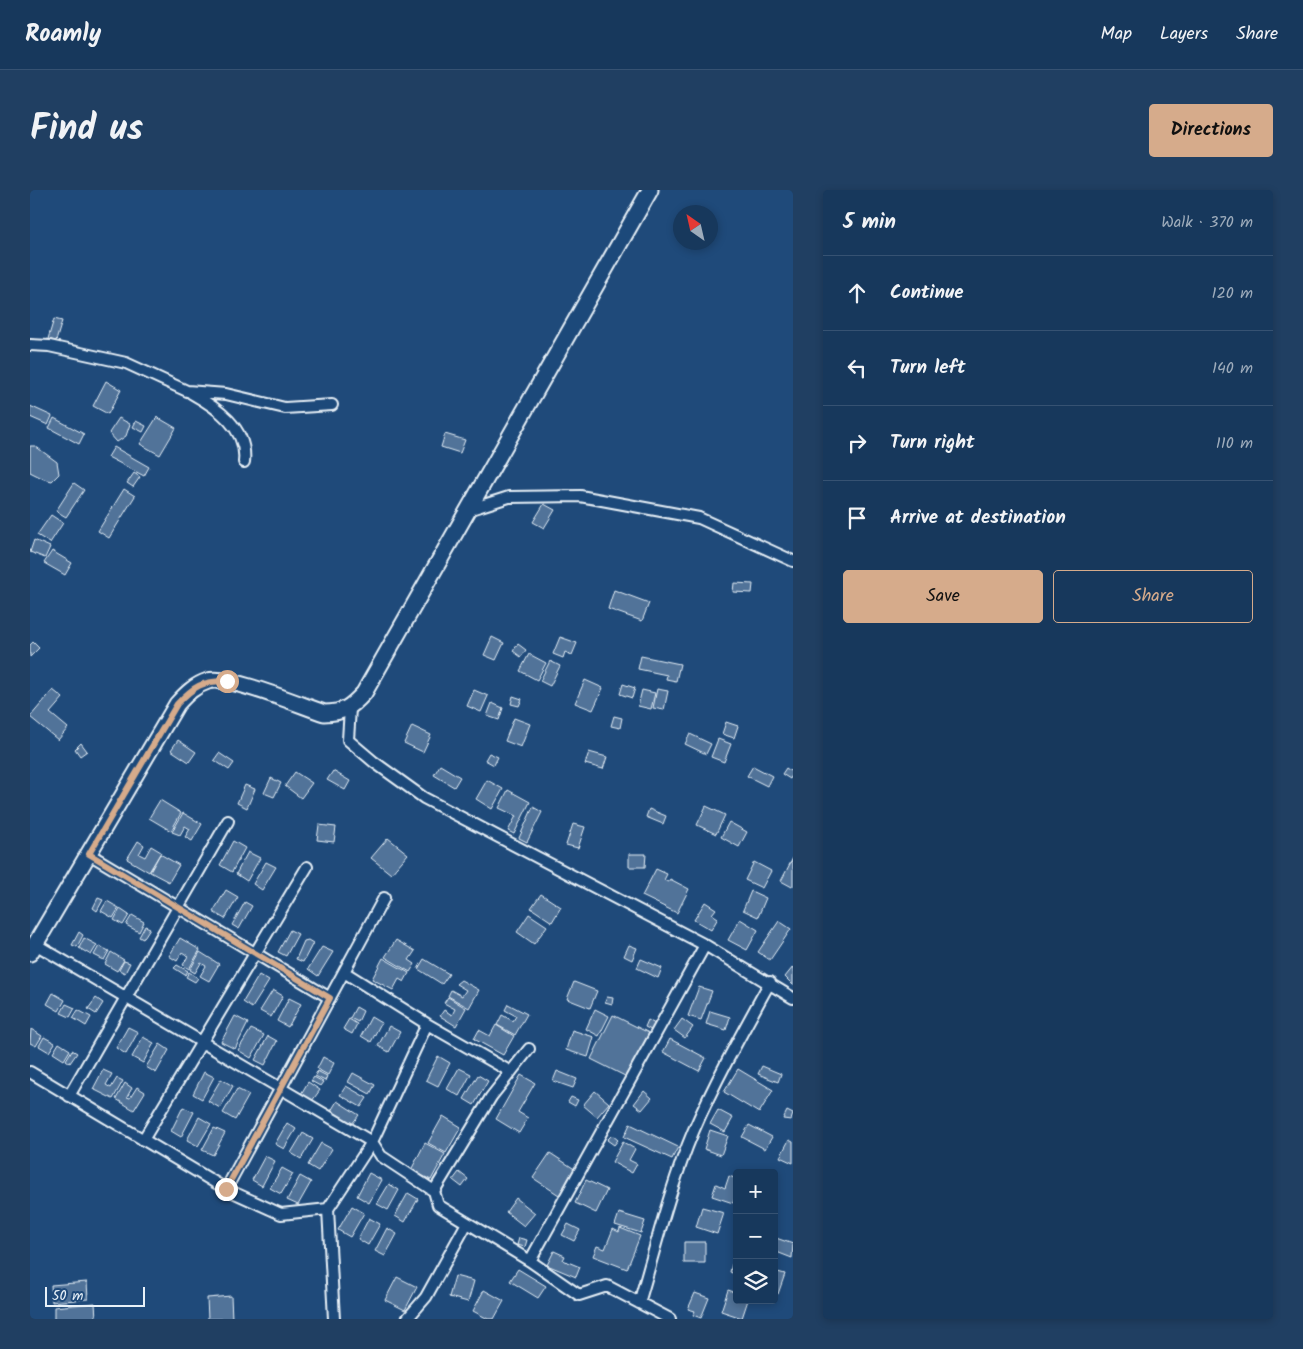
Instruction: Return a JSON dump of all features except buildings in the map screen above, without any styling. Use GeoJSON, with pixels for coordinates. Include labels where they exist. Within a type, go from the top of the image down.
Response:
{"type":"FeatureCollection","features":[{"type":"Feature","properties":{"kind":"street"},"geometry":{"type":"LineString","coordinates":[[650,190],[364,694],[350,708],[339,713],[324,713],[227,681],[209,681],[192,689],[177,704],[33,949],[126,997],[372,1142],[381,1156],[434,1191],[438,1205],[530,1261],[579,1295],[607,1286],[670,1319]]}},
{"type":"Feature","properties":{"kind":"street"},"geometry":{"type":"LineString","coordinates":[[30,345],[126,363],[188,392],[228,418],[239,436],[245,454],[244,462]]}},
{"type":"Feature","properties":{"kind":"street"},"geometry":{"type":"LineString","coordinates":[[188,392],[226,394],[285,408],[332,404]]}},
{"type":"Feature","properties":{"kind":"street"},"geometry":{"type":"LineString","coordinates":[[468,510],[508,497],[580,496],[699,518],[793,561]]}},
{"type":"Feature","properties":{"kind":"street"},"geometry":{"type":"LineString","coordinates":[[350,708],[348,740],[374,762],[424,798],[705,945],[770,982],[793,998]]}},
{"type":"Feature","properties":{"kind":"street"},"geometry":{"type":"LineString","coordinates":[[68,1096],[228,821]]}},
{"type":"Feature","properties":{"kind":"street"},"geometry":{"type":"LineString","coordinates":[[89,854],[330,998]]}},
{"type":"Feature","properties":{"kind":"street"},"geometry":{"type":"LineString","coordinates":[[143,1140],[307,867]]}},
{"type":"Feature","properties":{"kind":"street"},"geometry":{"type":"LineString","coordinates":[[226,1189],[384,898]]}},
{"type":"Feature","properties":{"kind":"street"},"geometry":{"type":"LineString","coordinates":[[530,1261],[705,945]]}},
{"type":"Feature","properties":{"kind":"street"},"geometry":{"type":"LineString","coordinates":[[344,972],[427,1024],[511,1072]]}},
{"type":"Feature","properties":{"kind":"street"},"geometry":{"type":"LineString","coordinates":[[639,1303],[683,1157],[730,1056],[770,982]]}},
{"type":"Feature","properties":{"kind":"street"},"geometry":{"type":"LineString","coordinates":[[334,1319],[328,1209],[372,1142],[427,1024]]}},
{"type":"Feature","properties":{"kind":"street"},"geometry":{"type":"LineString","coordinates":[[434,1191],[491,1097],[529,1049]]}},
{"type":"Feature","properties":{"kind":"street"},"geometry":{"type":"LineString","coordinates":[[30,1072],[226,1189],[281,1214],[328,1209]]}},
{"type":"Feature","properties":{"kind":"street"},"geometry":{"type":"LineString","coordinates":[[407,1319],[426,1297],[467,1222]]}},
{"type":"Feature","properties":{"kind":"route"},"geometry":{"type":"LineString","coordinates":[[226,1189],[330,998],[89,854],[177,704],[192,689],[209,681],[227,681]]}}]}
